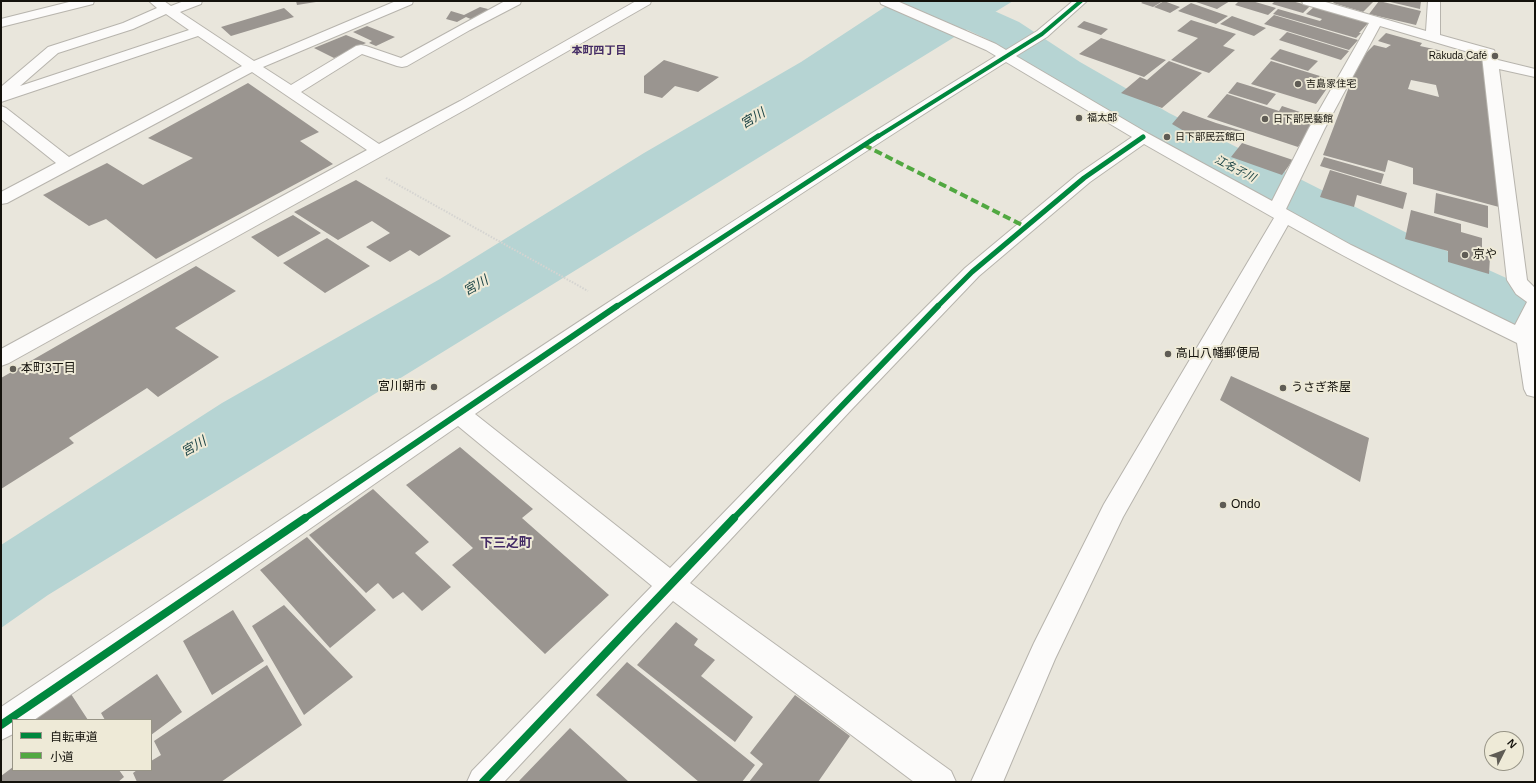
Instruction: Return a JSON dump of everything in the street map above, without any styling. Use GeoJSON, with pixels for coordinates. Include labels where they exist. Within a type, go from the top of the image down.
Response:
{"type":"FeatureCollection","features":[{"type":"Feature","properties":{"kind":"street"},"geometry":{"type":"LineString","coordinates":[[1,23],[88,1]]}},
{"type":"Feature","properties":{"kind":"street"},"geometry":{"type":"LineString","coordinates":[[155,1],[378,150]]}},
{"type":"Feature","properties":{"kind":"street"},"geometry":{"type":"LineString","coordinates":[[196,1],[168,10],[128,26],[53,50],[7,89],[6,95],[200,31]]}},
{"type":"Feature","properties":{"kind":"street"},"geometry":{"type":"LineString","coordinates":[[1,199],[253,66],[407,1]]}},
{"type":"Feature","properties":{"kind":"street"},"geometry":{"type":"LineString","coordinates":[[291,92],[361,49],[402,63],[465,27],[515,1]]}},
{"type":"Feature","properties":{"kind":"street"},"geometry":{"type":"LineString","coordinates":[[1,358],[479,96],[645,1]]}},
{"type":"Feature","properties":{"kind":"street"},"geometry":{"type":"LineString","coordinates":[[886,1],[991,47],[1012,53],[1143,137],[1280,210],[1420,288],[1530,336]]}},
{"type":"Feature","properties":{"kind":"street"},"geometry":{"type":"LineString","coordinates":[[1,725],[616,307],[914,113],[1042,34],[1081,1]]}},
{"type":"Feature","properties":{"kind":"street"},"geometry":{"type":"LineString","coordinates":[[1308,1],[1489,53],[1492,63],[1517,280],[1523,289],[1535,298]]}},
{"type":"Feature","properties":{"kind":"street"},"geometry":{"type":"LineString","coordinates":[[1433,36],[1434,1]]}},
{"type":"Feature","properties":{"kind":"street"},"geometry":{"type":"LineString","coordinates":[[987,782],[1044,652],[1113,512],[1280,210],[1291,182],[1320,122],[1361,46],[1378,20]]}},
{"type":"Feature","properties":{"kind":"street"},"geometry":{"type":"LineString","coordinates":[[1492,63],[1535,73]]}},
{"type":"Feature","properties":{"kind":"street"},"geometry":{"type":"LineString","coordinates":[[1,111],[68,164]]}},
{"type":"Feature","properties":{"kind":"street"},"geometry":{"type":"LineString","coordinates":[[483,782],[670,584],[972,272],[1084,178],[1143,137]]}},
{"type":"Feature","properties":{"kind":"street"},"geometry":{"type":"LineString","coordinates":[[1535,306],[1530,336],[1535,389]]}},
{"type":"Feature","properties":{"kind":"street"},"geometry":{"type":"LineString","coordinates":[[458,413],[670,584],[940,782]]}},
{"type":"Feature","properties":{"kind":"path"},"geometry":{"type":"LineString","coordinates":[[357,162],[592,293]]}},
{"type":"Feature","properties":{"kind":"water","name":"宮川"},"geometry":{"type":"Polygon","coordinates":[[[894,1],[1013,1],[48,595],[1,628],[1,545],[222,403],[440,279],[644,153],[801,62],[894,1]]]}},
{"type":"Feature","properties":{"kind":"building"},"geometry":{"type":"Polygon","coordinates":[[[296,1],[316,1],[316,2],[297,5],[296,1]]]}},
{"type":"Feature","properties":{"kind":"building"},"geometry":{"type":"Polygon","coordinates":[[[1144,1],[1163,1],[1153,7],[1141,3],[1144,1]]]}},
{"type":"Feature","properties":{"kind":"building"},"geometry":{"type":"Polygon","coordinates":[[[1164,1],[1180,7],[1170,13],[1154,7],[1164,1]]]}},
{"type":"Feature","properties":{"kind":"building"},"geometry":{"type":"Polygon","coordinates":[[[1230,1],[1217,9],[1196,2],[1230,1]]]}},
{"type":"Feature","properties":{"kind":"building"},"geometry":{"type":"Polygon","coordinates":[[[1239,1],[1252,1],[1276,8],[1268,15],[1235,5],[1239,1]]]}},
{"type":"Feature","properties":{"kind":"building"},"geometry":{"type":"Polygon","coordinates":[[[1275,1],[1292,1],[1310,6],[1303,13],[1272,4],[1275,1]]]}},
{"type":"Feature","properties":{"kind":"building"},"geometry":{"type":"Polygon","coordinates":[[[1335,1],[1374,1],[1363,12],[1333,3],[1335,1]]]}},
{"type":"Feature","properties":{"kind":"building"},"geometry":{"type":"Polygon","coordinates":[[[1379,1],[1421,11],[1416,25],[1369,14],[1379,1]]]}},
{"type":"Feature","properties":{"kind":"building"},"geometry":{"type":"Polygon","coordinates":[[[1386,1],[1421,1],[1420,9],[1386,1]]]}},
{"type":"Feature","properties":{"kind":"building"},"geometry":{"type":"Polygon","coordinates":[[[1191,3],[1228,16],[1216,24],[1178,11],[1191,3]]]}},
{"type":"Feature","properties":{"kind":"building"},"geometry":{"type":"Polygon","coordinates":[[[480,7],[492,10],[473,20],[466,17],[457,22],[446,19],[451,11],[464,15],[480,7]]]}},
{"type":"Feature","properties":{"kind":"building"},"geometry":{"type":"Polygon","coordinates":[[[1314,7],[1369,22],[1356,38],[1273,14],[1278,9],[1320,21],[1322,19],[1306,14],[1314,7]]]}},
{"type":"Feature","properties":{"kind":"building"},"geometry":{"type":"Polygon","coordinates":[[[284,8],[294,17],[231,36],[221,27],[284,8]]]}},
{"type":"Feature","properties":{"kind":"building"},"geometry":{"type":"Polygon","coordinates":[[[1274,15],[1358,40],[1349,50],[1264,24],[1274,15]]]}},
{"type":"Feature","properties":{"kind":"building"},"geometry":{"type":"Polygon","coordinates":[[[1232,16],[1266,28],[1254,36],[1220,24],[1232,16]]]}},
{"type":"Feature","properties":{"kind":"building"},"geometry":{"type":"Polygon","coordinates":[[[1191,20],[1236,34],[1223,46],[1235,50],[1209,73],[1171,60],[1198,38],[1177,31],[1191,20]]]}},
{"type":"Feature","properties":{"kind":"building"},"geometry":{"type":"Polygon","coordinates":[[[1084,21],[1108,29],[1101,35],[1077,27],[1084,21]]]}},
{"type":"Feature","properties":{"kind":"building"},"geometry":{"type":"Polygon","coordinates":[[[367,26],[395,37],[376,46],[369,43],[372,41],[353,32],[367,26]]]}},
{"type":"Feature","properties":{"kind":"building"},"geometry":{"type":"Polygon","coordinates":[[[1287,32],[1349,51],[1341,60],[1279,40],[1287,32]]]}},
{"type":"Feature","properties":{"kind":"building"},"geometry":{"type":"Polygon","coordinates":[[[1386,33],[1422,43],[1420,46],[1484,60],[1499,207],[1413,184],[1413,168],[1388,160],[1385,172],[1323,155],[1357,66],[1374,45],[1386,48],[1391,45],[1378,41],[1386,33]],[[1411,80],[1408,89],[1439,97],[1436,85],[1411,80]]]}},
{"type":"Feature","properties":{"kind":"building"},"geometry":{"type":"Polygon","coordinates":[[[346,35],[366,43],[334,58],[314,48],[346,35]]]}},
{"type":"Feature","properties":{"kind":"building"},"geometry":{"type":"Polygon","coordinates":[[[1101,38],[1166,60],[1144,77],[1079,54],[1101,38]]]}},
{"type":"Feature","properties":{"kind":"building"},"geometry":{"type":"Polygon","coordinates":[[[1280,49],[1318,61],[1308,71],[1270,59],[1280,49]]]}},
{"type":"Feature","properties":{"kind":"building"},"geometry":{"type":"Polygon","coordinates":[[[664,60],[719,77],[698,92],[675,86],[662,98],[644,93],[644,76],[664,60]]]}},
{"type":"Feature","properties":{"kind":"building"},"geometry":{"type":"Polygon","coordinates":[[[1169,61],[1202,73],[1162,108],[1121,93],[1140,77],[1147,80],[1169,61]]]}},
{"type":"Feature","properties":{"kind":"building"},"geometry":{"type":"Polygon","coordinates":[[[1271,61],[1333,80],[1316,104],[1251,84],[1271,61]]]}},
{"type":"Feature","properties":{"kind":"building"},"geometry":{"type":"Polygon","coordinates":[[[1237,82],[1276,94],[1267,105],[1228,93],[1237,82]]]}},
{"type":"Feature","properties":{"kind":"building"},"geometry":{"type":"Polygon","coordinates":[[[248,83],[319,132],[300,141],[333,164],[156,259],[106,219],[89,226],[43,195],[107,163],[143,185],[193,158],[148,138],[248,83]]]}},
{"type":"Feature","properties":{"kind":"building"},"geometry":{"type":"Polygon","coordinates":[[[1227,94],[1279,111],[1282,106],[1318,118],[1298,147],[1207,117],[1227,94]]]}},
{"type":"Feature","properties":{"kind":"building"},"geometry":{"type":"Polygon","coordinates":[[[1183,111],[1246,132],[1239,141],[1210,131],[1201,141],[1172,124],[1183,111]]]}},
{"type":"Feature","properties":{"kind":"building"},"geometry":{"type":"Polygon","coordinates":[[[1242,143],[1293,160],[1282,175],[1231,157],[1242,143]]]}},
{"type":"Feature","properties":{"kind":"building"},"geometry":{"type":"Polygon","coordinates":[[[1324,157],[1384,174],[1381,184],[1320,166],[1324,157]]]}},
{"type":"Feature","properties":{"kind":"building"},"geometry":{"type":"Polygon","coordinates":[[[1330,170],[1407,193],[1403,209],[1357,195],[1354,207],[1320,197],[1330,170]]]}},
{"type":"Feature","properties":{"kind":"building"},"geometry":{"type":"Polygon","coordinates":[[[356,180],[451,236],[419,256],[410,250],[390,262],[366,247],[390,233],[372,221],[338,240],[294,212],[356,180]]]}},
{"type":"Feature","properties":{"kind":"building"},"geometry":{"type":"Polygon","coordinates":[[[1436,193],[1488,206],[1488,228],[1434,213],[1436,193]]]}},
{"type":"Feature","properties":{"kind":"building"},"geometry":{"type":"Polygon","coordinates":[[[1411,210],[1461,224],[1461,232],[1482,238],[1482,254],[1490,257],[1489,274],[1448,262],[1448,251],[1405,239],[1411,210]]]}},
{"type":"Feature","properties":{"kind":"building"},"geometry":{"type":"Polygon","coordinates":[[[293,215],[321,233],[278,257],[251,237],[293,215]]]}},
{"type":"Feature","properties":{"kind":"building"},"geometry":{"type":"Polygon","coordinates":[[[327,238],[370,266],[325,293],[283,263],[327,238]]]}},
{"type":"Feature","properties":{"kind":"building"},"geometry":{"type":"Polygon","coordinates":[[[196,266],[236,291],[175,328],[219,357],[158,397],[147,388],[69,438],[74,443],[1,489],[1,378],[196,266]]]}},
{"type":"Feature","properties":{"kind":"building"},"geometry":{"type":"Polygon","coordinates":[[[1231,376],[1369,438],[1360,482],[1220,400],[1231,376]]]}},
{"type":"Feature","properties":{"kind":"building"},"geometry":{"type":"Polygon","coordinates":[[[460,447],[533,509],[522,518],[609,595],[545,654],[452,565],[473,548],[406,485],[460,447]]]}},
{"type":"Feature","properties":{"kind":"building"},"geometry":{"type":"Polygon","coordinates":[[[373,489],[429,542],[415,553],[451,587],[422,611],[403,592],[393,599],[378,583],[366,593],[309,535],[373,489]]]}},
{"type":"Feature","properties":{"kind":"building"},"geometry":{"type":"Polygon","coordinates":[[[307,537],[376,610],[330,648],[260,570],[307,537]]]}},
{"type":"Feature","properties":{"kind":"building"},"geometry":{"type":"Polygon","coordinates":[[[284,605],[353,677],[304,715],[252,626],[284,605]]]}},
{"type":"Feature","properties":{"kind":"building"},"geometry":{"type":"Polygon","coordinates":[[[233,610],[264,661],[212,695],[183,641],[233,610]]]}},
{"type":"Feature","properties":{"kind":"building"},"geometry":{"type":"Polygon","coordinates":[[[676,622],[698,639],[694,645],[715,660],[701,676],[753,717],[735,742],[637,665],[676,622]]]}},
{"type":"Feature","properties":{"kind":"building"},"geometry":{"type":"Polygon","coordinates":[[[627,662],[755,765],[742,782],[699,782],[596,695],[627,662]]]}},
{"type":"Feature","properties":{"kind":"building"},"geometry":{"type":"Polygon","coordinates":[[[267,665],[302,725],[221,782],[137,782],[133,773],[136,771],[152,771],[152,760],[161,755],[154,741],[267,665]]]}},
{"type":"Feature","properties":{"kind":"building"},"geometry":{"type":"Polygon","coordinates":[[[157,674],[182,712],[152,734],[152,719],[104,719],[101,713],[157,674]]]}},
{"type":"Feature","properties":{"kind":"building"},"geometry":{"type":"Polygon","coordinates":[[[71,694],[87,719],[35,719],[71,694]]]}},
{"type":"Feature","properties":{"kind":"building"},"geometry":{"type":"Polygon","coordinates":[[[795,695],[850,736],[818,782],[749,782],[763,764],[750,753],[795,695]]]}},
{"type":"Feature","properties":{"kind":"building"},"geometry":{"type":"Polygon","coordinates":[[[570,728],[629,782],[518,782],[570,728]]]}},
{"type":"Feature","properties":{"kind":"building"},"geometry":{"type":"Polygon","coordinates":[[[12,768],[12,771],[120,771],[124,777],[118,782],[1,782],[1,776],[12,768]]]}},
{"type":"Feature","properties":{"kind":"waterway","name":"江名子川"},"geometry":{"type":"LineString","coordinates":[[945,4],[1004,31],[1064,72],[1151,124],[1386,246],[1535,317]]}},
{"type":"Feature","properties":{"kind":"marked path"},"geometry":{"type":"LineString","coordinates":[[864,145],[1026,227]]}},
{"type":"Feature","properties":{"kind":"cycle path"},"geometry":{"type":"LineString","coordinates":[[1,725],[616,307],[914,113],[1042,34],[1081,1]]}},
{"type":"Feature","properties":{"kind":"cycle path"},"geometry":{"type":"LineString","coordinates":[[483,782],[844,403],[972,272],[1084,178],[1143,137]]}},
{"type":"Feature","properties":{"kind":"place","name":"Rakuda Café"},"geometry":{"type":"Point","coordinates":[1495,56]}},
{"type":"Feature","properties":{"kind":"place","name":"吉島家住宅"},"geometry":{"type":"Point","coordinates":[1298,84]}},
{"type":"Feature","properties":{"kind":"place","name":"福太郎"},"geometry":{"type":"Point","coordinates":[1079,118]}},
{"type":"Feature","properties":{"kind":"place","name":"日下部民藝館"},"geometry":{"type":"Point","coordinates":[1265,119]}},
{"type":"Feature","properties":{"kind":"place","name":"日下部民芸館口"},"geometry":{"type":"Point","coordinates":[1167,137]}},
{"type":"Feature","properties":{"kind":"place","name":"京や"},"geometry":{"type":"Point","coordinates":[1465,255]}},
{"type":"Feature","properties":{"kind":"place","name":"高山八幡郵便局"},"geometry":{"type":"Point","coordinates":[1168,354]}},
{"type":"Feature","properties":{"kind":"place","name":"本町3丁目"},"geometry":{"type":"Point","coordinates":[13,369]}},
{"type":"Feature","properties":{"kind":"place","name":"宮川朝市"},"geometry":{"type":"Point","coordinates":[434,387]}},
{"type":"Feature","properties":{"kind":"place","name":"うさぎ茶屋"},"geometry":{"type":"Point","coordinates":[1283,388]}},
{"type":"Feature","properties":{"kind":"place","name":"Ondo"},"geometry":{"type":"Point","coordinates":[1223,505]}},
{"type":"Feature","properties":{"kind":"district","name":"本町四丁目"},"geometry":{"type":"Point","coordinates":[599,51]}},
{"type":"Feature","properties":{"kind":"district","name":"下三之町"},"geometry":{"type":"Point","coordinates":[506,543]}}]}
